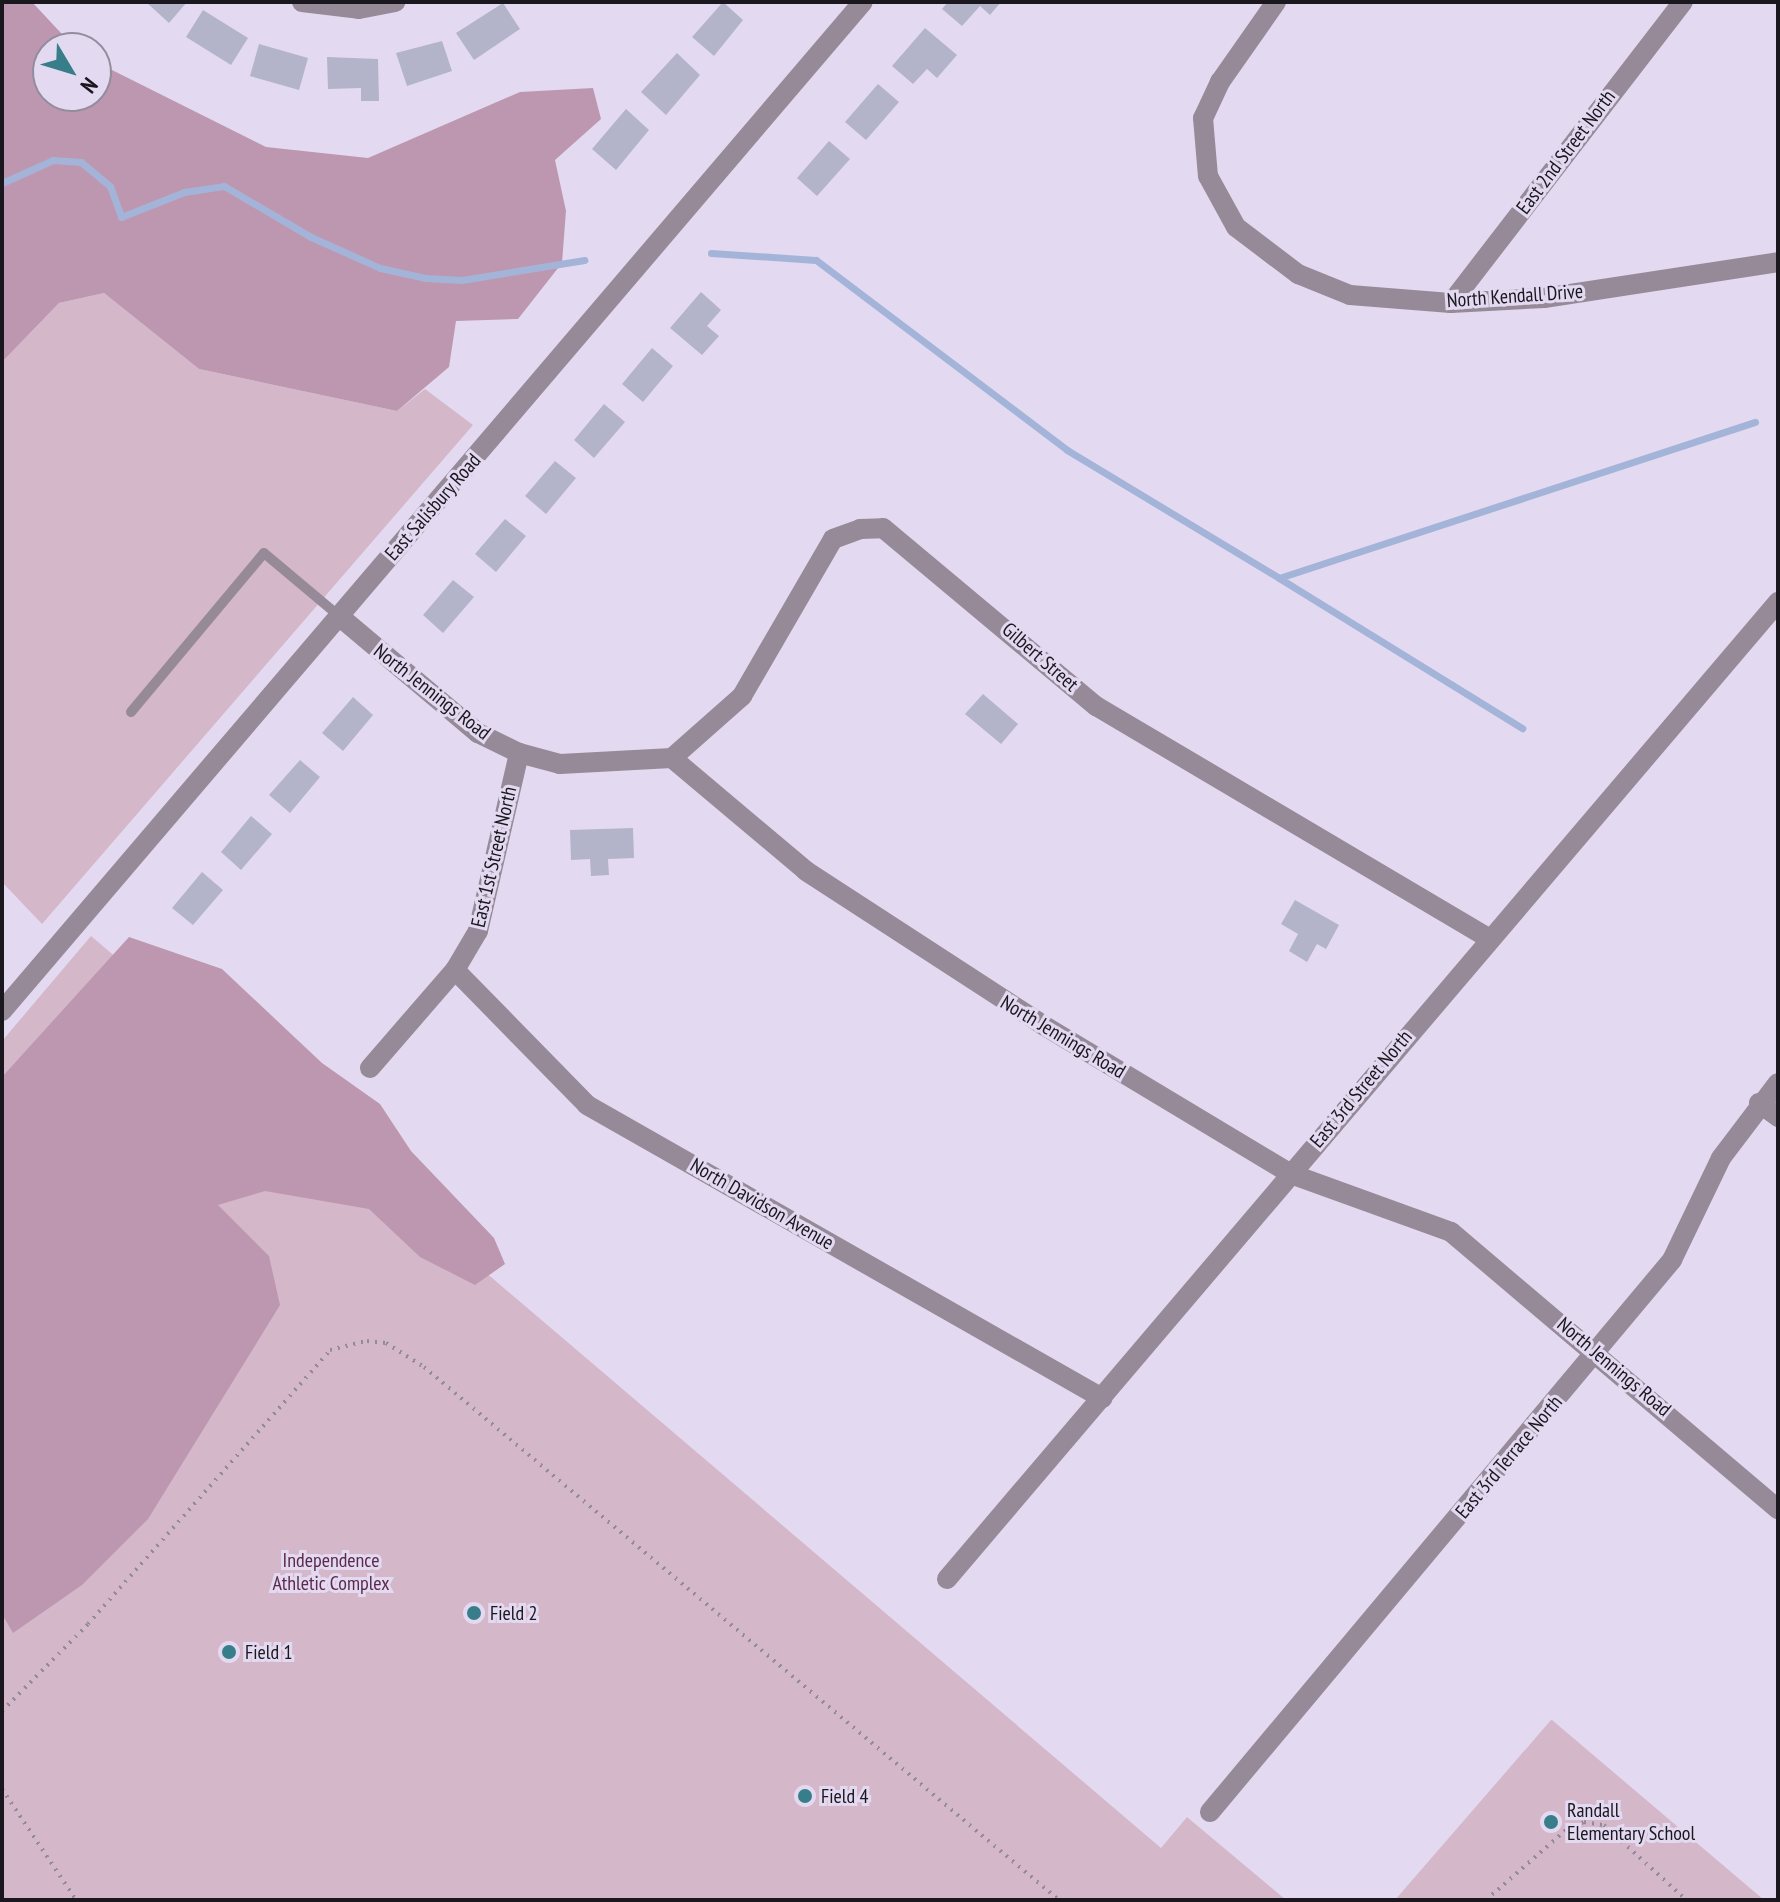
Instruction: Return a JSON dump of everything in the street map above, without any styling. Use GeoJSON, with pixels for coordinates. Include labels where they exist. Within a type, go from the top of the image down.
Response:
{"type":"FeatureCollection","features":[{"type":"Feature","properties":{"kind":"street"},"geometry":{"type":"LineString","coordinates":[[302,2],[359,9],[395,2]]}},
{"type":"Feature","properties":{"kind":"street","name":"East Salisbury Road"},"geometry":{"type":"LineString","coordinates":[[2,1011],[863,2]]}},
{"type":"Feature","properties":{"kind":"street","name":"North Kendall Drive"},"geometry":{"type":"LineString","coordinates":[[1276,2],[1220,82],[1203,118],[1208,176],[1236,227],[1298,274],[1350,295],[1451,303],[1544,298],[1778,262]]}},
{"type":"Feature","properties":{"kind":"street","name":"East 2nd Street North"},"geometry":{"type":"LineString","coordinates":[[1451,303],[1683,2]]}},
{"type":"Feature","properties":{"kind":"street","name":"Gilbert Street"},"geometry":{"type":"LineString","coordinates":[[672,758],[742,696],[833,539],[883,528],[1096,706],[1488,938]]}},
{"type":"Feature","properties":{"kind":"street","name":"East 3rd Street North"},"geometry":{"type":"LineString","coordinates":[[947,1579],[1488,938],[1778,602]]}},
{"type":"Feature","properties":{"kind":"street","name":"North Jennings Road"},"geometry":{"type":"LineString","coordinates":[[339,616],[478,733],[519,753],[560,764],[672,758],[806,871],[905,941],[1291,1174],[1451,1232],[1598,1351],[1778,1509]]}},
{"type":"Feature","properties":{"kind":"street","name":"East 1st Street North"},"geometry":{"type":"LineString","coordinates":[[370,1068],[455,970],[478,931],[519,753]]}},
{"type":"Feature","properties":{"kind":"street","name":"North Davidson Avenue"},"geometry":{"type":"LineString","coordinates":[[455,970],[587,1105],[1102,1398]]}},
{"type":"Feature","properties":{"kind":"street","name":"East 3rd Terrace North"},"geometry":{"type":"LineString","coordinates":[[1210,1812],[1672,1260],[1721,1158],[1759,1103],[1778,1083]]}},
{"type":"Feature","properties":{"kind":"street"},"geometry":{"type":"LineString","coordinates":[[1759,1103],[1778,1117]]}},
{"type":"Feature","properties":{"kind":"lane"},"geometry":{"type":"LineString","coordinates":[[131,712],[264,553],[339,616]]}},
{"type":"Feature","properties":{"kind":"path"},"geometry":{"type":"LineString","coordinates":[[2,1711],[88,1624],[330,1350],[367,1341],[386,1343],[424,1367],[1059,1900]]}},
{"type":"Feature","properties":{"kind":"path"},"geometry":{"type":"LineString","coordinates":[[2,1789],[76,1900]]}},
{"type":"Feature","properties":{"kind":"path"},"geometry":{"type":"LineString","coordinates":[[1486,1900],[1567,1829],[1584,1822],[1604,1825],[1686,1900]]}},
{"type":"Feature","properties":{"kind":"green space"},"geometry":{"type":"Polygon","coordinates":[[[104,293],[199,369],[397,411],[425,389],[473,425],[42,924],[2,882],[2,362],[59,303],[104,293]]]}},
{"type":"Feature","properties":{"kind":"green space","name":"Independence Athletic Complex"},"geometry":{"type":"Polygon","coordinates":[[[91,936],[1161,1848],[1187,1817],[1286,1900],[2,1900],[2,1041],[91,936]]]}},
{"type":"Feature","properties":{"kind":"green space","name":"Randall Elementary School"},"geometry":{"type":"Polygon","coordinates":[[[1552,1720],[1764,1900],[1395,1900],[1552,1720]]]}},
{"type":"Feature","properties":{"kind":"shaded area"},"geometry":{"type":"Polygon","coordinates":[[[2,2],[32,2],[60,32],[32,32],[32,112],[112,112],[112,70],[266,147],[368,158],[520,92],[593,88],[601,119],[555,160],[566,211],[562,263],[518,319],[456,321],[449,367],[397,411],[199,369],[104,293],[59,303],[2,362],[2,2]]]}},
{"type":"Feature","properties":{"kind":"shaded area"},"geometry":{"type":"Polygon","coordinates":[[[129,937],[222,969],[322,1063],[380,1104],[411,1151],[494,1238],[505,1264],[475,1285],[420,1257],[369,1209],[265,1191],[218,1205],[269,1256],[280,1305],[148,1519],[82,1585],[13,1633],[2,1614],[2,1077],[129,937]]]}},
{"type":"Feature","properties":{"kind":"building"},"geometry":{"type":"Polygon","coordinates":[[[146,2],[187,2],[169,23],[146,2]]]}},
{"type":"Feature","properties":{"kind":"building"},"geometry":{"type":"Polygon","coordinates":[[[723,2],[743,20],[714,56],[692,37],[723,2]]]}},
{"type":"Feature","properties":{"kind":"building"},"geometry":{"type":"Polygon","coordinates":[[[948,2],[1001,2],[990,15],[980,6],[962,26],[942,9],[948,2]]]}},
{"type":"Feature","properties":{"kind":"building"},"geometry":{"type":"Polygon","coordinates":[[[503,3],[520,29],[474,60],[456,33],[503,3]]]}},
{"type":"Feature","properties":{"kind":"building"},"geometry":{"type":"Polygon","coordinates":[[[203,10],[248,38],[231,65],[186,37],[203,10]]]}},
{"type":"Feature","properties":{"kind":"building"},"geometry":{"type":"Polygon","coordinates":[[[925,28],[957,55],[937,78],[927,69],[913,84],[892,66],[925,28]]]}},
{"type":"Feature","properties":{"kind":"building"},"geometry":{"type":"Polygon","coordinates":[[[442,41],[452,71],[407,86],[396,53],[442,41]]]}},
{"type":"Feature","properties":{"kind":"building"},"geometry":{"type":"Polygon","coordinates":[[[259,44],[308,58],[299,90],[250,76],[259,44]]]}},
{"type":"Feature","properties":{"kind":"building"},"geometry":{"type":"Polygon","coordinates":[[[677,53],[700,75],[666,115],[641,92],[677,53]]]}},
{"type":"Feature","properties":{"kind":"building"},"geometry":{"type":"Polygon","coordinates":[[[327,57],[378,59],[379,101],[361,101],[361,88],[328,89],[327,57]]]}},
{"type":"Feature","properties":{"kind":"building"},"geometry":{"type":"Polygon","coordinates":[[[878,84],[899,102],[866,140],[845,122],[878,84]]]}},
{"type":"Feature","properties":{"kind":"building"},"geometry":{"type":"Polygon","coordinates":[[[626,109],[649,130],[616,170],[592,149],[626,109]]]}},
{"type":"Feature","properties":{"kind":"building"},"geometry":{"type":"Polygon","coordinates":[[[829,141],[850,159],[817,196],[797,178],[829,141]]]}},
{"type":"Feature","properties":{"kind":"building"},"geometry":{"type":"Polygon","coordinates":[[[701,292],[721,310],[707,326],[719,336],[702,355],[670,328],[701,292]]]}},
{"type":"Feature","properties":{"kind":"building"},"geometry":{"type":"Polygon","coordinates":[[[652,348],[673,366],[643,402],[622,384],[652,348]]]}},
{"type":"Feature","properties":{"kind":"building"},"geometry":{"type":"Polygon","coordinates":[[[604,404],[625,422],[594,458],[574,440],[604,404]]]}},
{"type":"Feature","properties":{"kind":"building"},"geometry":{"type":"Polygon","coordinates":[[[555,461],[576,478],[546,514],[525,496],[555,461]]]}},
{"type":"Feature","properties":{"kind":"building"},"geometry":{"type":"Polygon","coordinates":[[[505,519],[526,536],[496,572],[475,554],[505,519]]]}},
{"type":"Feature","properties":{"kind":"building"},"geometry":{"type":"Polygon","coordinates":[[[453,580],[474,597],[443,633],[423,615],[453,580]]]}},
{"type":"Feature","properties":{"kind":"building"},"geometry":{"type":"Polygon","coordinates":[[[983,694],[1018,724],[1001,744],[965,714],[983,694]]]}},
{"type":"Feature","properties":{"kind":"building"},"geometry":{"type":"Polygon","coordinates":[[[353,697],[373,715],[343,751],[322,733],[353,697]]]}},
{"type":"Feature","properties":{"kind":"building"},"geometry":{"type":"Polygon","coordinates":[[[300,760],[320,777],[290,813],[269,795],[300,760]]]}},
{"type":"Feature","properties":{"kind":"building"},"geometry":{"type":"Polygon","coordinates":[[[251,816],[272,834],[241,870],[221,852],[251,816]]]}},
{"type":"Feature","properties":{"kind":"building"},"geometry":{"type":"Polygon","coordinates":[[[633,828],[634,858],[608,859],[609,875],[591,876],[590,859],[571,860],[570,830],[633,828]]]}},
{"type":"Feature","properties":{"kind":"building"},"geometry":{"type":"Polygon","coordinates":[[[202,872],[223,890],[193,925],[172,908],[202,872]]]}},
{"type":"Feature","properties":{"kind":"building"},"geometry":{"type":"Polygon","coordinates":[[[1295,900],[1339,925],[1326,949],[1317,944],[1307,962],[1289,951],[1298,934],[1281,924],[1295,900]]]}},
{"type":"Feature","properties":{"kind":"waterway"},"geometry":{"type":"LineString","coordinates":[[2,183],[53,160],[81,162],[110,186],[121,217],[184,192],[224,186],[311,237],[380,268],[425,278],[462,280],[584,260]]}},
{"type":"Feature","properties":{"kind":"waterway"},"geometry":{"type":"LineString","coordinates":[[711,253],[816,260],[1067,450],[1279,578],[1755,422]]}},
{"type":"Feature","properties":{"kind":"waterway"},"geometry":{"type":"LineString","coordinates":[[1279,578],[1522,728]]}},
{"type":"Feature","properties":{"kind":"place","name":"Field 2"},"geometry":{"type":"Point","coordinates":[474,1613]}},
{"type":"Feature","properties":{"kind":"place","name":"Field 1"},"geometry":{"type":"Point","coordinates":[229,1652]}},
{"type":"Feature","properties":{"kind":"place","name":"Field 4"},"geometry":{"type":"Point","coordinates":[805,1796]}},
{"type":"Feature","properties":{"kind":"place","name":"Randall Elementary School"},"geometry":{"type":"Point","coordinates":[1551,1822]}}]}
